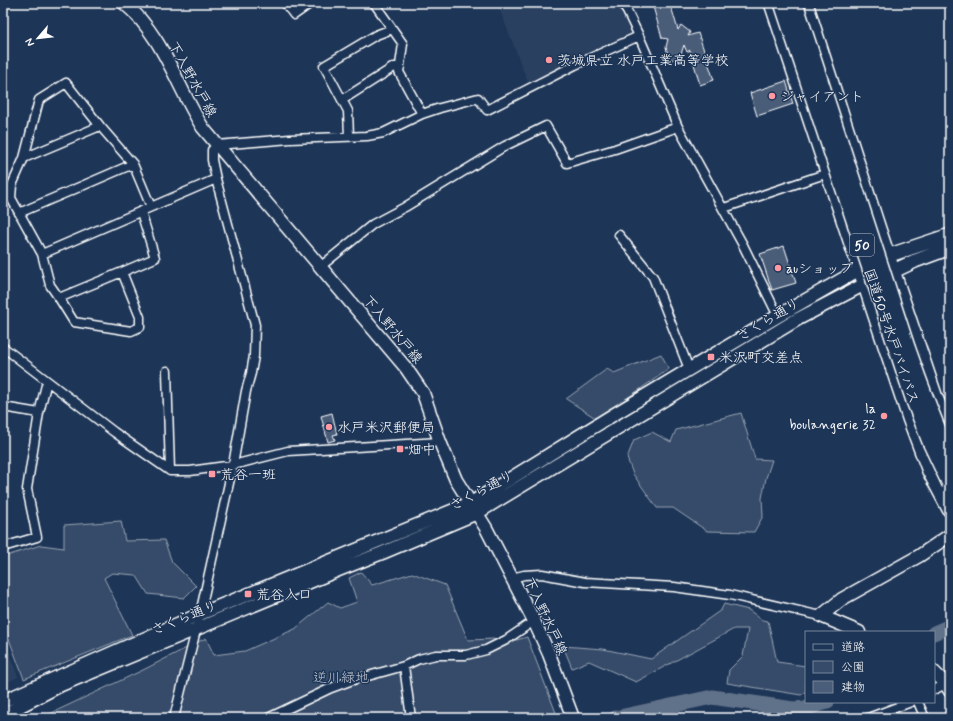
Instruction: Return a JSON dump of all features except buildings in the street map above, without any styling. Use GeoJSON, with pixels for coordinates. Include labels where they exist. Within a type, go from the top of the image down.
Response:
{"type":"FeatureCollection","features":[{"type":"Feature","properties":{"kind":"highway"},"geometry":{"type":"LineString","coordinates":[[772,3],[910,418],[930,471],[950,508]]}},
{"type":"Feature","properties":{"kind":"highway","name":"国道50号水戸バイパス"},"geometry":{"type":"LineString","coordinates":[[782,3],[914,401],[931,444],[950,484]]}},
{"type":"Feature","properties":{"kind":"highway","name":"国道50号水戸バイパス"},"geometry":{"type":"LineString","coordinates":[[795,3],[926,403],[950,457]]}},
{"type":"Feature","properties":{"kind":"highway"},"geometry":{"type":"LineString","coordinates":[[806,3],[892,272],[935,398],[950,432]]}},
{"type":"Feature","properties":{"kind":"main road","name":"さくら通り"},"geometry":{"type":"LineString","coordinates":[[860,269],[887,256],[950,235]]}},
{"type":"Feature","properties":{"kind":"main road","name":"さくら通り"},"geometry":{"type":"LineString","coordinates":[[865,284],[950,248]]}},
{"type":"Feature","properties":{"kind":"street","name":"下入野水戸線"},"geometry":{"type":"LineString","coordinates":[[124,3],[152,34],[203,128],[406,368],[424,393],[440,442],[456,480],[474,508],[534,621],[549,654],[572,717]]}},
{"type":"Feature","properties":{"kind":"street"},"geometry":{"type":"LineString","coordinates":[[285,3],[294,15],[311,3]]}},
{"type":"Feature","properties":{"kind":"street"},"geometry":{"type":"LineString","coordinates":[[374,3],[402,44],[399,72],[422,114]]}},
{"type":"Feature","properties":{"kind":"street"},"geometry":{"type":"LineString","coordinates":[[623,3],[639,36],[678,127],[724,208],[778,316]]}},
{"type":"Feature","properties":{"kind":"street"},"geometry":{"type":"LineString","coordinates":[[349,136],[348,111],[324,66],[376,35],[392,29]]}},
{"type":"Feature","properties":{"kind":"street"},"geometry":{"type":"LineString","coordinates":[[174,718],[200,614],[233,465],[246,391],[254,356],[255,325],[216,179],[212,160],[212,150],[217,145],[290,139],[367,136],[383,133],[422,114],[478,98],[487,110],[575,65],[639,36]]}},
{"type":"Feature","properties":{"kind":"street"},"geometry":{"type":"LineString","coordinates":[[342,100],[394,67],[400,67]]}},
{"type":"Feature","properties":{"kind":"street"},"geometry":{"type":"LineString","coordinates":[[122,272],[140,317],[140,327],[131,331],[74,322],[50,285],[42,254],[11,198],[12,185],[24,158],[39,100],[66,83],[132,164],[151,207]]}},
{"type":"Feature","properties":{"kind":"street"},"geometry":{"type":"LineString","coordinates":[[24,158],[100,126]]}},
{"type":"Feature","properties":{"kind":"street"},"geometry":{"type":"LineString","coordinates":[[320,267],[373,224],[405,207],[506,146],[546,126],[567,162],[615,149],[678,127]]}},
{"type":"Feature","properties":{"kind":"street"},"geometry":{"type":"LineString","coordinates":[[19,213],[132,164]]}},
{"type":"Feature","properties":{"kind":"street"},"geometry":{"type":"LineString","coordinates":[[724,208],[828,172]]}},
{"type":"Feature","properties":{"kind":"street"},"geometry":{"type":"LineString","coordinates":[[42,254],[216,179]]}},
{"type":"Feature","properties":{"kind":"street"},"geometry":{"type":"LineString","coordinates":[[59,298],[155,258],[141,212]]}},
{"type":"Feature","properties":{"kind":"street"},"geometry":{"type":"LineString","coordinates":[[618,235],[653,277],[689,369]]}},
{"type":"Feature","properties":{"kind":"street","name":"さくら通り"},"geometry":{"type":"LineString","coordinates":[[3,701],[200,614],[474,508],[613,415],[778,316],[860,269]]}},
{"type":"Feature","properties":{"kind":"street","name":"さくら通り"},"geometry":{"type":"LineString","coordinates":[[3,715],[61,685],[196,630],[474,508],[798,318],[865,284]]}},
{"type":"Feature","properties":{"kind":"street"},"geometry":{"type":"LineString","coordinates":[[3,346],[114,432],[170,471],[190,471],[233,465],[288,451],[440,442]]}},
{"type":"Feature","properties":{"kind":"street"},"geometry":{"type":"LineString","coordinates":[[167,371],[170,471]]}},
{"type":"Feature","properties":{"kind":"street"},"geometry":{"type":"LineString","coordinates":[[3,547],[37,537],[27,489],[39,413],[47,381]]}},
{"type":"Feature","properties":{"kind":"street"},"geometry":{"type":"LineString","coordinates":[[3,407],[39,413]]}},
{"type":"Feature","properties":{"kind":"street"},"geometry":{"type":"LineString","coordinates":[[821,616],[842,599],[919,556],[950,535]]}},
{"type":"Feature","properties":{"kind":"street"},"geometry":{"type":"LineString","coordinates":[[512,578],[524,575],[542,574],[585,582],[674,588],[730,595],[821,616],[857,631]]}},
{"type":"Feature","properties":{"kind":"street"},"geometry":{"type":"LineString","coordinates":[[268,718],[331,688],[350,681],[404,666],[436,655],[466,655],[486,650],[506,640],[534,621]]}},
{"type":"Feature","properties":{"kind":"street"},"geometry":{"type":"LineString","coordinates":[[404,666],[411,718]]}},
{"type":"Feature","properties":{"kind":"street"},"geometry":{"type":"LineString","coordinates":[[935,673],[948,685],[935,690]]}},
{"type":"Feature","properties":{"kind":"street"},"geometry":{"type":"LineString","coordinates":[[868,718],[908,703]]}},
{"type":"Feature","properties":{"kind":"street"},"geometry":{"type":"LineString","coordinates":[[918,703],[925,718]]}},
{"type":"Feature","properties":{"kind":"shaded area","name":"茨城県立 水戸工業高等学校"},"geometry":{"type":"Polygon","coordinates":[[[497,3],[618,3],[631,33],[629,37],[528,82],[497,3]]]}},
{"type":"Feature","properties":{"kind":"shaded area"},"geometry":{"type":"Polygon","coordinates":[[[3,634],[18,677],[3,684],[3,634]]]}},
{"type":"Feature","properties":{"kind":"green space"},"geometry":{"type":"Polygon","coordinates":[[[661,354],[669,369],[597,419],[566,399],[607,369],[614,373],[661,354]]]}},
{"type":"Feature","properties":{"kind":"green space"},"geometry":{"type":"Polygon","coordinates":[[[741,413],[755,459],[772,460],[766,478],[762,498],[763,516],[754,532],[707,531],[673,508],[657,508],[633,474],[627,458],[634,440],[652,432],[671,442],[676,430],[741,413]]]}},
{"type":"Feature","properties":{"kind":"green space"},"geometry":{"type":"Polygon","coordinates":[[[121,521],[125,541],[164,540],[172,562],[196,586],[184,598],[148,594],[136,575],[112,573],[104,578],[132,635],[24,679],[3,623],[3,557],[41,545],[64,548],[64,525],[121,521]]]}},
{"type":"Feature","properties":{"kind":"green space","name":"逆川緑地"},"geometry":{"type":"Polygon","coordinates":[[[361,572],[372,585],[412,573],[445,585],[468,640],[494,639],[499,645],[527,637],[558,718],[41,718],[143,670],[206,638],[214,655],[245,651],[295,629],[328,602],[340,608],[357,602],[349,578],[361,572]]]}},
{"type":"Feature","properties":{"kind":"green space"},"geometry":{"type":"Polygon","coordinates":[[[724,604],[749,610],[762,620],[768,621],[777,662],[805,666],[805,693],[801,695],[727,683],[729,670],[743,656],[748,629],[734,629],[636,682],[589,661],[572,668],[563,646],[603,649],[651,659],[721,610],[724,604]]]}},
{"type":"Feature","properties":{"kind":"waterway"},"geometry":{"type":"LineString","coordinates":[[935,633],[950,626]]}},
{"type":"Feature","properties":{"kind":"waterway"},"geometry":{"type":"LineString","coordinates":[[615,718],[712,697],[793,709],[807,708],[824,703]]}},
{"type":"Feature","properties":{"kind":"place","name":"茨城県立 水戸工業高等学校"},"geometry":{"type":"Point","coordinates":[549,60]}},
{"type":"Feature","properties":{"kind":"place","name":"ジャイアント"},"geometry":{"type":"Point","coordinates":[772,96]}},
{"type":"Feature","properties":{"kind":"place","name":"auショップ"},"geometry":{"type":"Point","coordinates":[778,268]}},
{"type":"Feature","properties":{"kind":"place","name":"米沢町交差点"},"geometry":{"type":"Point","coordinates":[711,357]}},
{"type":"Feature","properties":{"kind":"place","name":"la boulangerie 32"},"geometry":{"type":"Point","coordinates":[884,416]}},
{"type":"Feature","properties":{"kind":"place","name":"水戸米沢郵便局"},"geometry":{"type":"Point","coordinates":[329,427]}},
{"type":"Feature","properties":{"kind":"place","name":"畑中"},"geometry":{"type":"Point","coordinates":[400,449]}},
{"type":"Feature","properties":{"kind":"place","name":"荒谷一班"},"geometry":{"type":"Point","coordinates":[212,474]}},
{"type":"Feature","properties":{"kind":"place","name":"荒谷入口"},"geometry":{"type":"Point","coordinates":[248,594]}}]}
